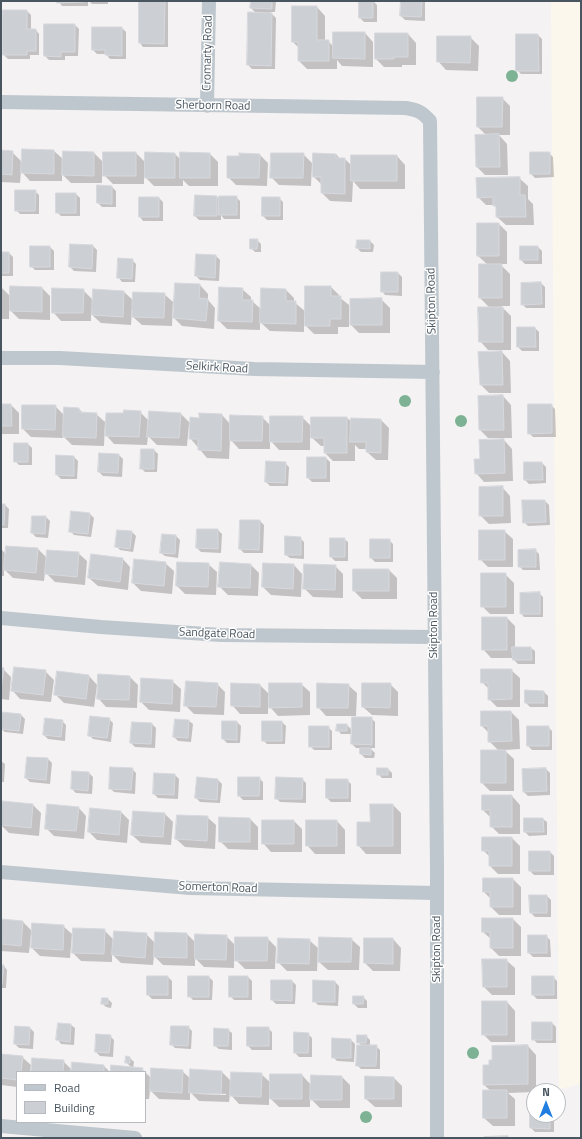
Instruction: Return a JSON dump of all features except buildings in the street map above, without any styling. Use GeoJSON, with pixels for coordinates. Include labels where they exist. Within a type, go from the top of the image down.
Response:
{"type":"FeatureCollection","features":[{"type":"Feature","properties":{"kind":"street","name":"Cromarty Road"},"geometry":{"type":"LineString","coordinates":[[207,106],[209,1]]}},
{"type":"Feature","properties":{"kind":"street","name":"Sherborn Road"},"geometry":{"type":"LineString","coordinates":[[1,102],[406,108],[416,110],[424,114]]}},
{"type":"Feature","properties":{"kind":"street","name":"Skipton Road"},"geometry":{"type":"LineString","coordinates":[[424,114],[430,121],[432,137],[438,1138]]}},
{"type":"Feature","properties":{"kind":"street","name":"Selkirk Road"},"geometry":{"type":"LineString","coordinates":[[1,358],[60,358],[254,369],[433,372]]}},
{"type":"Feature","properties":{"kind":"street","name":"Sandgate Road"},"geometry":{"type":"LineString","coordinates":[[1,618],[101,627],[220,635],[434,637]]}},
{"type":"Feature","properties":{"kind":"street","name":"Somerton Road"},"geometry":{"type":"LineString","coordinates":[[1,872],[190,888],[436,893]]}},
{"type":"Feature","properties":{"kind":"street"},"geometry":{"type":"LineString","coordinates":[[1,1126],[135,1138]]}},
{"type":"Feature","properties":{"kind":"shaded area"},"geometry":{"type":"Polygon","coordinates":[[[551,1],[581,1],[581,1084],[566,1087],[566,1083],[559,1083],[551,1]]]}}]}
